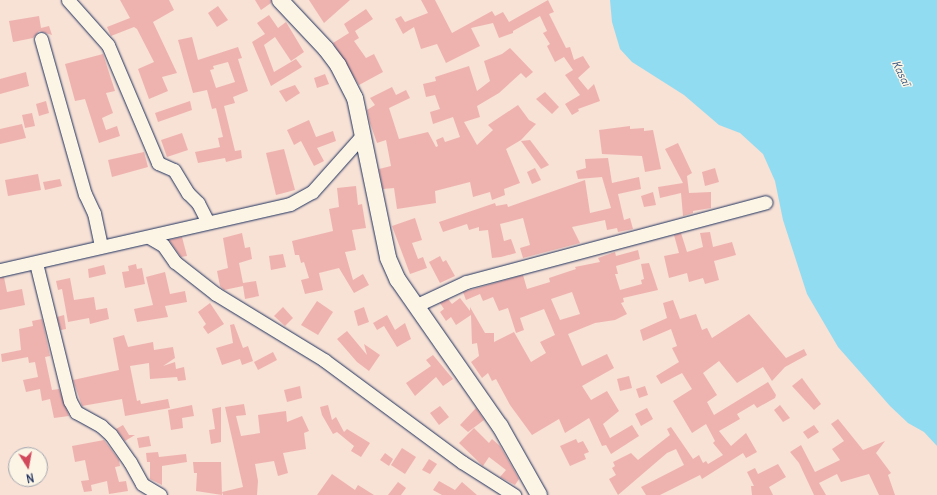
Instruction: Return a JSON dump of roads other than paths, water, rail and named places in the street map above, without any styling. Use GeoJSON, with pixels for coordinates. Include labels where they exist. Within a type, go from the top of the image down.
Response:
{"type":"FeatureCollection","features":[{"type":"Feature","properties":{"kind":"main road"},"geometry":{"type":"LineString","coordinates":[[280,0],[338,65],[355,98],[361,137],[388,258],[398,280],[417,304],[500,426],[540,495]]}},
{"type":"Feature","properties":{"kind":"street"},"geometry":{"type":"LineString","coordinates":[[68,0],[108,45],[158,164],[174,170],[188,193],[198,203],[207,221]]}},
{"type":"Feature","properties":{"kind":"street"},"geometry":{"type":"LineString","coordinates":[[41,39],[85,194],[94,213],[100,246]]}},
{"type":"Feature","properties":{"kind":"street"},"geometry":{"type":"LineString","coordinates":[[0,270],[36,263],[100,246],[149,237],[207,221],[290,204],[312,192],[361,137]]}},
{"type":"Feature","properties":{"kind":"street"},"geometry":{"type":"LineString","coordinates":[[417,304],[466,282],[766,202]]}},
{"type":"Feature","properties":{"kind":"street"},"geometry":{"type":"LineString","coordinates":[[149,237],[163,245],[175,262],[216,294],[324,360],[462,462],[514,495]]}},
{"type":"Feature","properties":{"kind":"street"},"geometry":{"type":"LineString","coordinates":[[36,263],[70,401],[76,412],[101,426],[111,435],[130,462],[142,484],[160,495]]}},
{"type":"Feature","properties":{"kind":"water","name":"Kasaï"},"geometry":{"type":"Polygon","coordinates":[[[610,0],[937,0],[937,446],[924,432],[908,423],[890,406],[838,347],[807,294],[783,220],[775,181],[763,154],[740,133],[719,125],[684,95],[632,62],[620,49],[612,22],[610,0]]]}}]}
